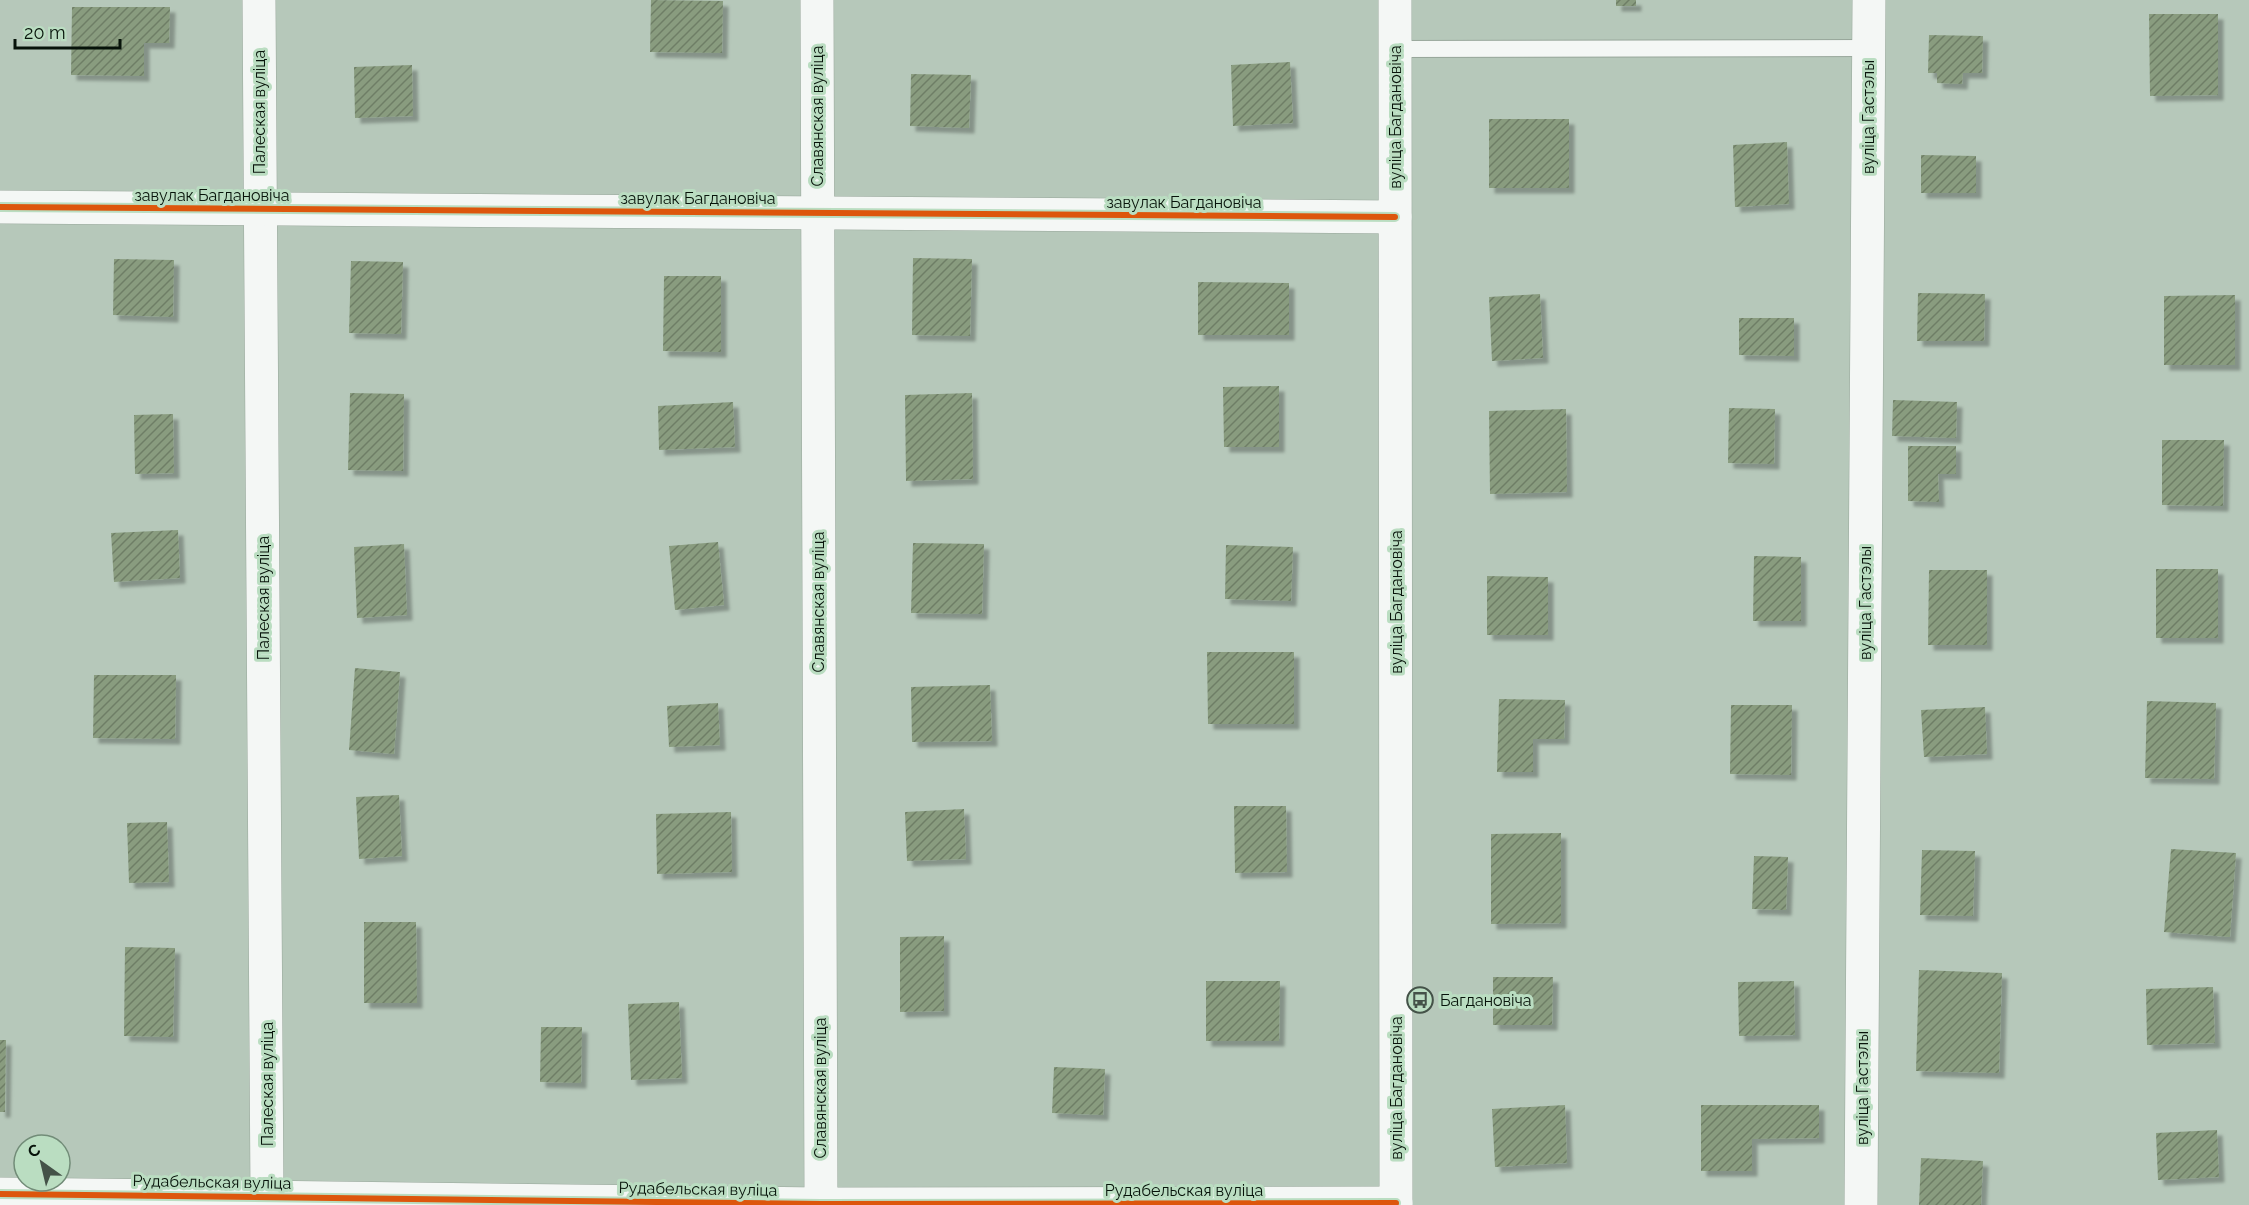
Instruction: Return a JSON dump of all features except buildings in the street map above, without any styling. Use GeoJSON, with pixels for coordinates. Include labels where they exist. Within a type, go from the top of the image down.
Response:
{"type":"FeatureCollection","features":[{"type":"Feature","properties":{"kind":"street","name":"Палеская вуліца"},"geometry":{"type":"LineString","coordinates":[[259,0],[267,1196]]}},
{"type":"Feature","properties":{"kind":"street","name":"Славянская вуліца"},"geometry":{"type":"LineString","coordinates":[[817,0],[821,1204]]}},
{"type":"Feature","properties":{"kind":"street","name":"вуліца Багдановіча"},"geometry":{"type":"LineString","coordinates":[[1395,0],[1396,1204]]}},
{"type":"Feature","properties":{"kind":"street","name":"вуліца Гастэлы"},"geometry":{"type":"LineString","coordinates":[[1861,1205],[1869,0]]}},
{"type":"Feature","properties":{"kind":"street","name":"завулак Багдановіча"},"geometry":{"type":"LineString","coordinates":[[0,207],[1395,217]]}},
{"type":"Feature","properties":{"kind":"street","name":"Рудабельская вуліца"},"geometry":{"type":"LineString","coordinates":[[0,1194],[821,1204],[1396,1204]]}},
{"type":"Feature","properties":{"kind":"lane"},"geometry":{"type":"LineString","coordinates":[[1395,49],[1869,48]]}},
{"type":"Feature","properties":{"kind":"cycle path"},"geometry":{"type":"LineString","coordinates":[[0,207],[1395,217]]}},
{"type":"Feature","properties":{"kind":"cycle path"},"geometry":{"type":"LineString","coordinates":[[0,1194],[821,1204],[1396,1203]]}},
{"type":"Feature","properties":{"kind":"place","name":"Багдановіча"},"geometry":{"type":"Point","coordinates":[1420,1000]}}]}
